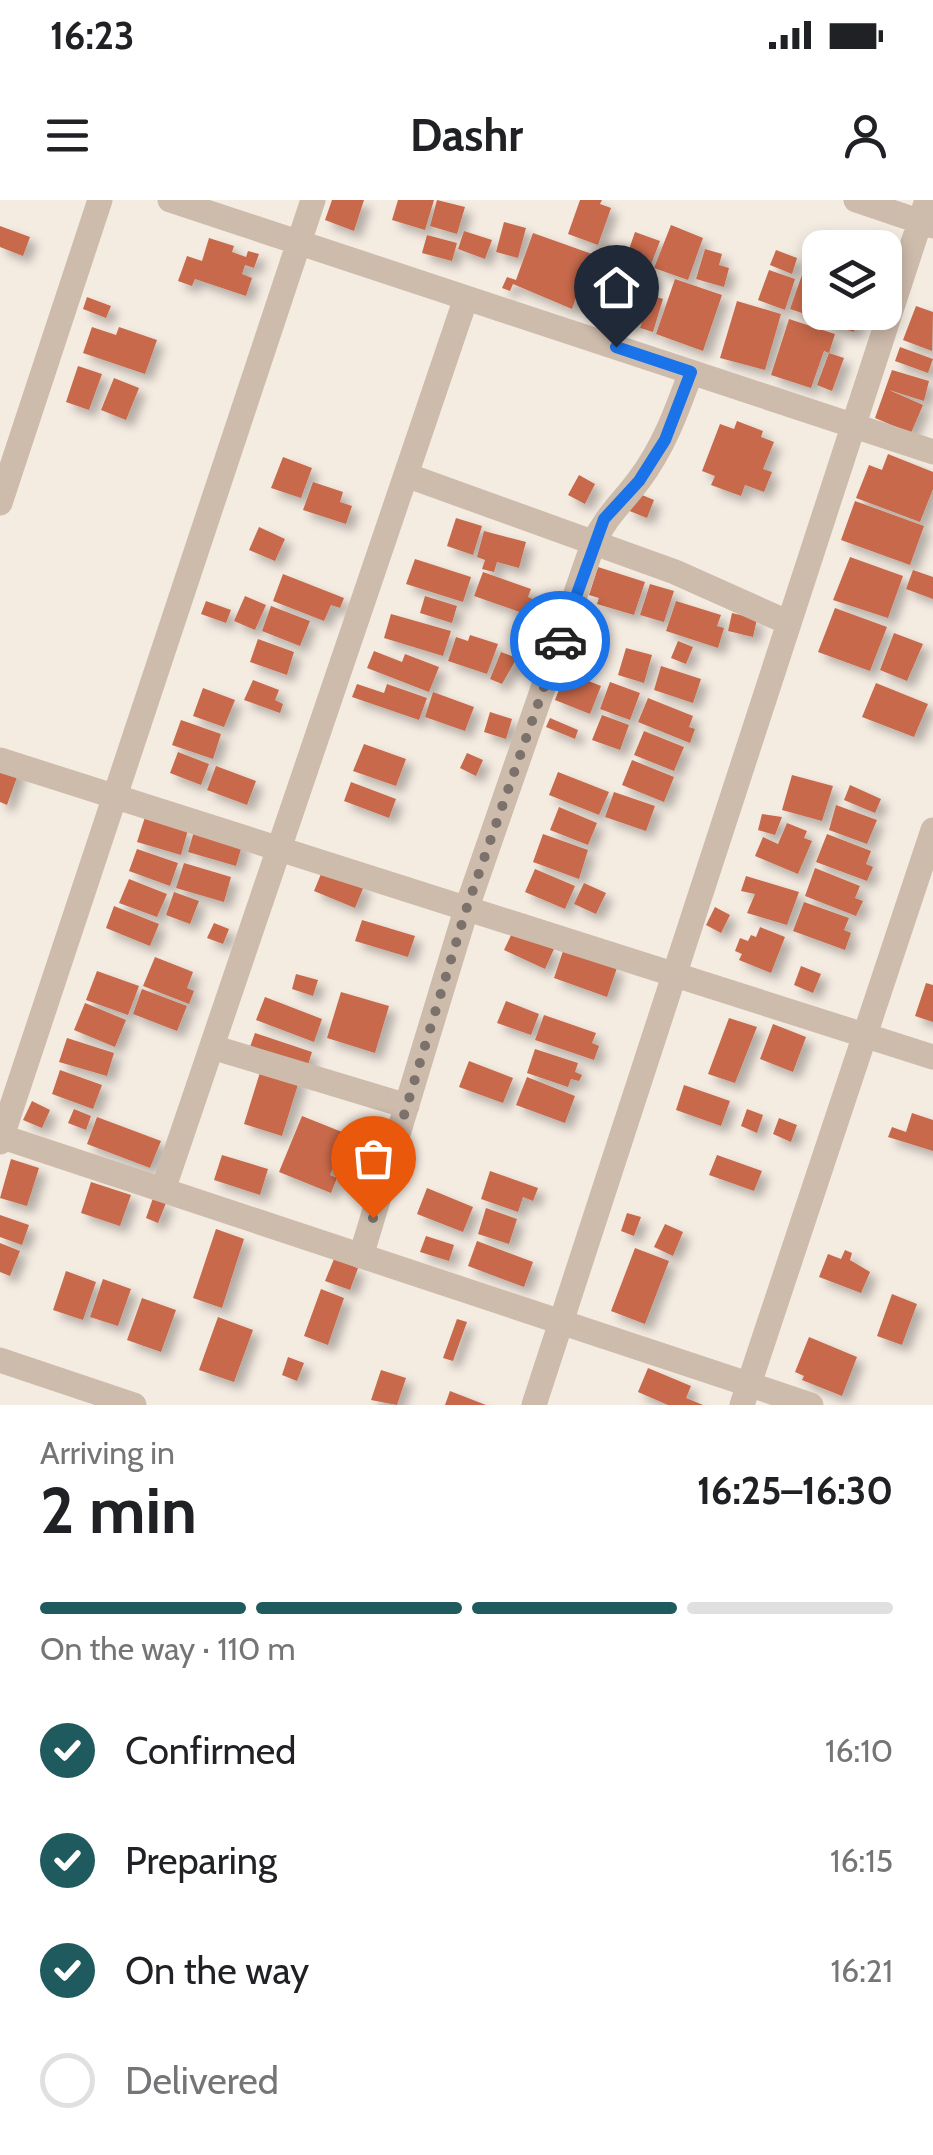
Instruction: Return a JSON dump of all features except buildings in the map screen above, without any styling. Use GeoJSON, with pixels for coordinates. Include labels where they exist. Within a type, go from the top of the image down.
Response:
{"type":"FeatureCollection","features":[{"type":"Feature","properties":{"kind":"street"},"geometry":{"type":"LineString","coordinates":[[0,503],[100,200]]}},
{"type":"Feature","properties":{"kind":"street"},"geometry":{"type":"LineString","coordinates":[[170,200],[933,452]]}},
{"type":"Feature","properties":{"kind":"street"},"geometry":{"type":"LineString","coordinates":[[313,200],[1,1138],[561,1322],[746,1395],[811,1405]]}},
{"type":"Feature","properties":{"kind":"street"},"geometry":{"type":"LineString","coordinates":[[534,1405],[854,426],[927,216],[856,200]]}},
{"type":"Feature","properties":{"kind":"street"},"geometry":{"type":"LineString","coordinates":[[164,1190],[466,298]]}},
{"type":"Feature","properties":{"kind":"street"},"geometry":{"type":"LineString","coordinates":[[362,1256],[466,910],[593,544],[604,519],[639,481],[665,440],[691,372]]}},
{"type":"Feature","properties":{"kind":"street"},"geometry":{"type":"LineString","coordinates":[[406,476],[675,572],[789,624]]}},
{"type":"Feature","properties":{"kind":"street"},"geometry":{"type":"LineString","coordinates":[[0,760],[933,1057]]}},
{"type":"Feature","properties":{"kind":"street"},"geometry":{"type":"LineString","coordinates":[[746,1395],[933,830]]}},
{"type":"Feature","properties":{"kind":"street"},"geometry":{"type":"LineString","coordinates":[[212,1047],[408,1106]]}},
{"type":"Feature","properties":{"kind":"street"},"geometry":{"type":"LineString","coordinates":[[0,1360],[134,1405]]}},
{"type":"Feature","properties":{"kind":"way so far"},"geometry":{"type":"LineString","coordinates":[[373,1218],[466,910],[560,641]]}},
{"type":"Feature","properties":{"kind":"route"},"geometry":{"type":"LineString","coordinates":[[560,641],[604,519],[639,481],[665,440],[691,372],[616,347]]}}]}
